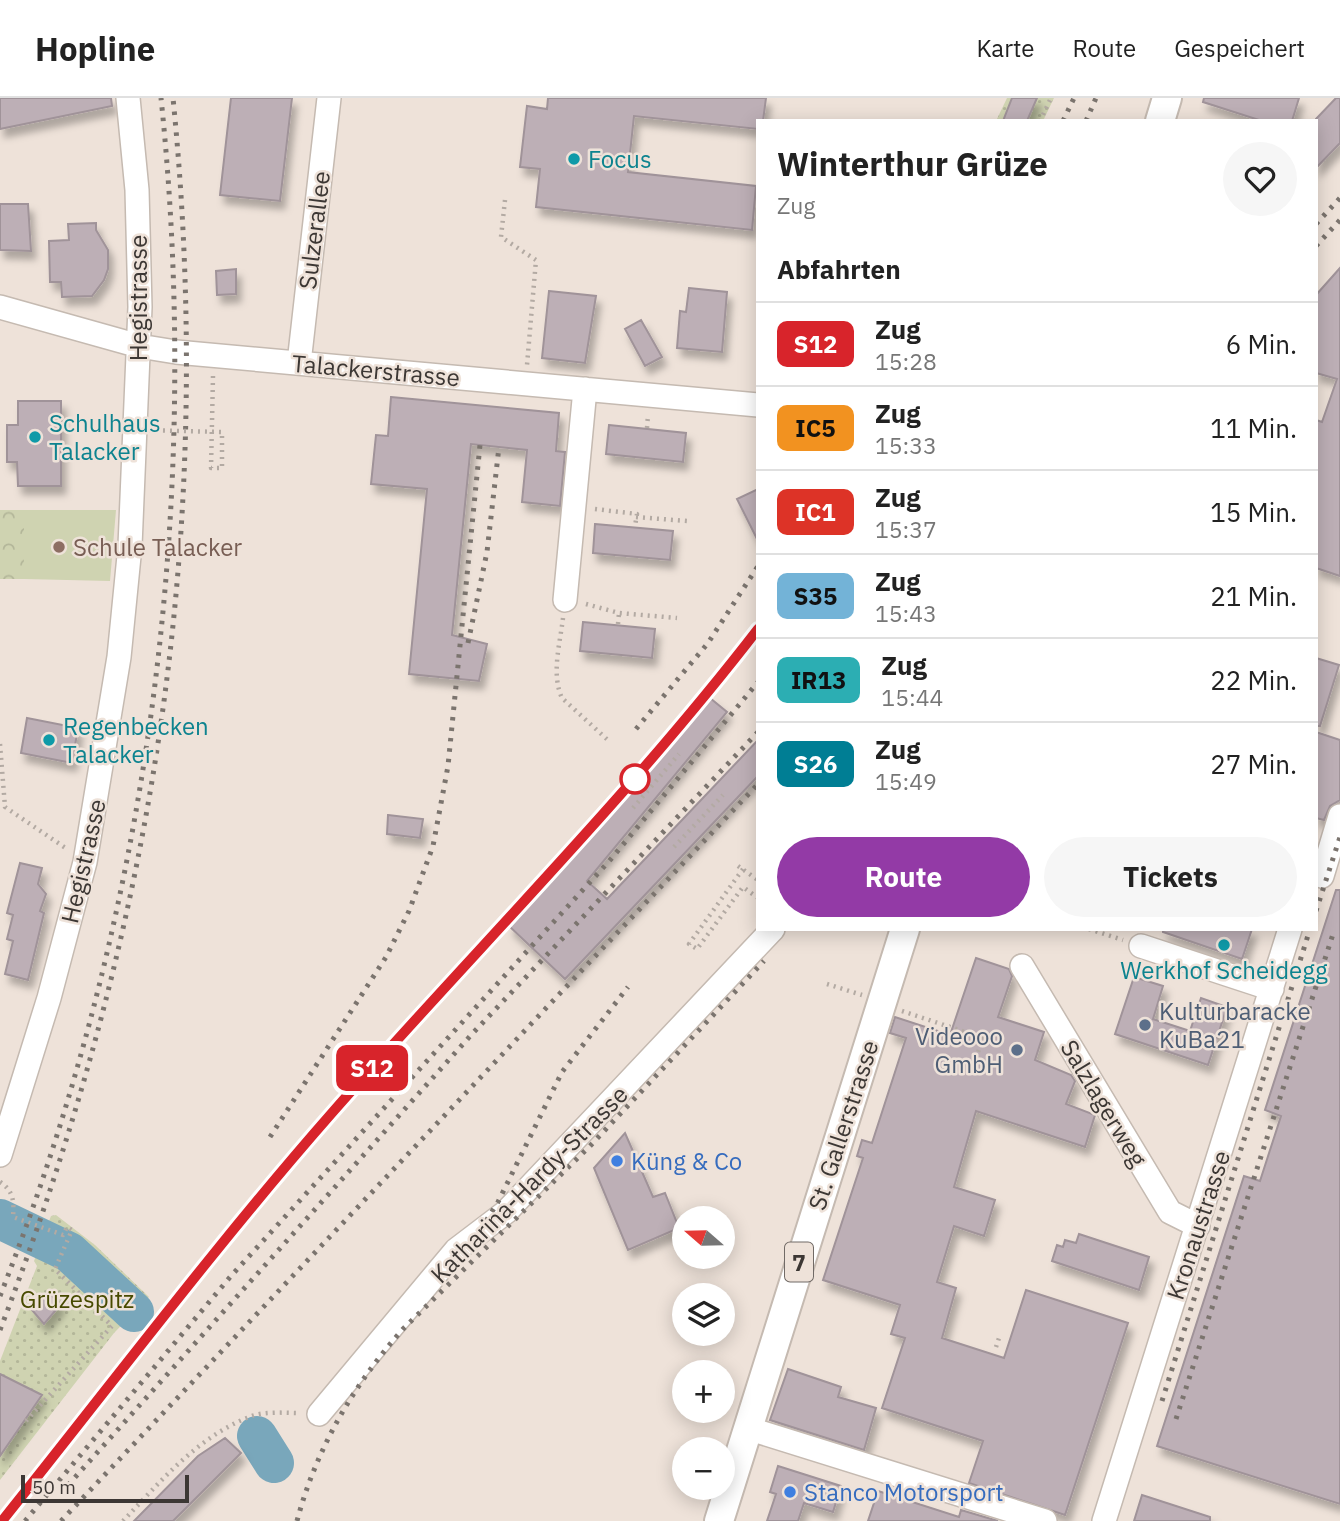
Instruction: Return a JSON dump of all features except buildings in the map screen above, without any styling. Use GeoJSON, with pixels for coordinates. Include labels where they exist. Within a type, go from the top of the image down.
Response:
{"type":"FeatureCollection","features":[{"type":"Feature","properties":{"kind":"main road"},"geometry":{"type":"LineString","coordinates":[[1161,119],[1167,98]]}},
{"type":"Feature","properties":{"kind":"main road","name":"St. Gallerstrasse"},"geometry":{"type":"LineString","coordinates":[[719,1521],[872,1000],[904,931]]}},
{"type":"Feature","properties":{"kind":"street","name":"Hegistrasse"},"geometry":{"type":"LineString","coordinates":[[0,1155],[50,998],[85,862],[99,794],[126,598],[139,346],[137,190],[128,98]]}},
{"type":"Feature","properties":{"kind":"street","name":"Sulzerallee"},"geometry":{"type":"LineString","coordinates":[[299,363],[329,98]]}},
{"type":"Feature","properties":{"kind":"street","name":"Talackerstrasse"},"geometry":{"type":"LineString","coordinates":[[0,307],[139,346],[756,405]]}},
{"type":"Feature","properties":{"kind":"street"},"geometry":{"type":"LineString","coordinates":[[565,600],[585,389]]}},
{"type":"Feature","properties":{"kind":"street"},"geometry":{"type":"LineString","coordinates":[[1326,877],[1340,816]]}},
{"type":"Feature","properties":{"kind":"street","name":"Katharina-Hardy-Strasse"},"geometry":{"type":"LineString","coordinates":[[319,1414],[456,1250],[515,1203],[771,931]]}},
{"type":"Feature","properties":{"kind":"street","name":"Kronaustrasse"},"geometry":{"type":"LineString","coordinates":[[1104,1521],[1289,931]]}},
{"type":"Feature","properties":{"kind":"street"},"geometry":{"type":"LineString","coordinates":[[1140,946],[1272,989]]}},
{"type":"Feature","properties":{"kind":"street","name":"Salzlagerweg"},"geometry":{"type":"LineString","coordinates":[[1022,966],[1170,1212],[1198,1226]]}},
{"type":"Feature","properties":{"kind":"street"},"geometry":{"type":"LineString","coordinates":[[747,1428],[1045,1521]]}},
{"type":"Feature","properties":{"kind":"path"},"geometry":{"type":"LineString","coordinates":[[1041,119],[1051,98]]}},
{"type":"Feature","properties":{"kind":"path"},"geometry":{"type":"LineString","coordinates":[[505,200],[501,237],[536,260],[525,383]]}},
{"type":"Feature","properties":{"kind":"path"},"geometry":{"type":"LineString","coordinates":[[142,430],[222,432],[222,468],[211,468],[214,371]]}},
{"type":"Feature","properties":{"kind":"path"},"geometry":{"type":"LineString","coordinates":[[574,509],[618,510],[636,514],[635,526]]}},
{"type":"Feature","properties":{"kind":"path"},"geometry":{"type":"LineString","coordinates":[[636,517],[687,521]]}},
{"type":"Feature","properties":{"kind":"path"},"geometry":{"type":"LineString","coordinates":[[610,742],[562,698],[558,690],[557,672],[565,600],[580,600],[592,608],[619,613],[677,618]]}},
{"type":"Feature","properties":{"kind":"path"},"geometry":{"type":"LineString","coordinates":[[618,624],[619,613]]}},
{"type":"Feature","properties":{"kind":"path"},"geometry":{"type":"LineString","coordinates":[[0,744],[5,807],[85,862]]}},
{"type":"Feature","properties":{"kind":"path"},"geometry":{"type":"LineString","coordinates":[[633,808],[679,754]]}},
{"type":"Feature","properties":{"kind":"path"},"geometry":{"type":"LineString","coordinates":[[674,847],[723,795]]}},
{"type":"Feature","properties":{"kind":"path"},"geometry":{"type":"LineString","coordinates":[[756,879],[740,868],[689,944],[697,949],[743,887],[756,897]]}},
{"type":"Feature","properties":{"kind":"path"},"geometry":{"type":"LineString","coordinates":[[1095,931],[1140,946]]}},
{"type":"Feature","properties":{"kind":"path"},"geometry":{"type":"LineString","coordinates":[[827,984],[983,1038],[973,1066]]}},
{"type":"Feature","properties":{"kind":"path"},"geometry":{"type":"LineString","coordinates":[[0,1182],[9,1190],[14,1201],[13,1217],[63,1236],[67,1227],[72,1230],[55,1269],[112,1326],[26,1421]]}},
{"type":"Feature","properties":{"kind":"path"},"geometry":{"type":"LineString","coordinates":[[996,1347],[1000,1335]]}},
{"type":"Feature","properties":{"kind":"path"},"geometry":{"type":"LineString","coordinates":[[123,1521],[173,1469],[220,1432],[253,1416],[319,1414]]}},
{"type":"Feature","properties":{"kind":"green space"},"geometry":{"type":"Polygon","coordinates":[[[1007,98],[1054,98],[1044,119],[997,119],[1007,98]]]}},
{"type":"Feature","properties":{"kind":"green space"},"geometry":{"type":"Polygon","coordinates":[[[0,510],[24,510],[24,579],[0,579],[0,510]]]}},
{"type":"Feature","properties":{"kind":"green space"},"geometry":{"type":"Polygon","coordinates":[[[24,510],[116,510],[110,581],[24,579],[24,510]]]}},
{"type":"Feature","properties":{"kind":"green space","name":"Grüzespitz"},"geometry":{"type":"Polygon","coordinates":[[[56,1215],[95,1245],[149,1297],[114,1333],[0,1480],[0,1361],[37,1266],[34,1261],[51,1216],[56,1215]]]}},
{"type":"Feature","properties":{"kind":"waterway"},"geometry":{"type":"LineString","coordinates":[[0,1219],[69,1252],[134,1312]]}},
{"type":"Feature","properties":{"kind":"waterway"},"geometry":{"type":"LineString","coordinates":[[257,1436],[274,1463]]}},
{"type":"Feature","properties":{"kind":"railway"},"geometry":{"type":"LineString","coordinates":[[0,1296],[51,1153],[94,1006],[127,857],[152,706],[168,554],[175,402],[172,250],[161,98]]}},
{"type":"Feature","properties":{"kind":"railway"},"geometry":{"type":"LineString","coordinates":[[0,1330],[54,1179],[98,1028],[134,877],[161,724],[178,571],[186,416],[184,258],[173,98]]}},
{"type":"Feature","properties":{"kind":"railway"},"geometry":{"type":"LineString","coordinates":[[1064,119],[1074,98]]}},
{"type":"Feature","properties":{"kind":"railway"},"geometry":{"type":"LineString","coordinates":[[1087,119],[1096,98]]}},
{"type":"Feature","properties":{"kind":"railway"},"geometry":{"type":"LineString","coordinates":[[1318,222],[1340,198]]}},
{"type":"Feature","properties":{"kind":"railway"},"geometry":{"type":"LineString","coordinates":[[1318,244],[1340,220]]}},
{"type":"Feature","properties":{"kind":"railway"},"geometry":{"type":"LineString","coordinates":[[270,1137],[386,957],[409,911],[433,846],[448,766],[480,445]]}},
{"type":"Feature","properties":{"kind":"railway"},"geometry":{"type":"LineString","coordinates":[[468,643],[487,552],[499,447]]}},
{"type":"Feature","properties":{"kind":"railway"},"geometry":{"type":"LineString","coordinates":[[636,729],[708,643],[756,569]]}},
{"type":"Feature","properties":{"kind":"railway"},"geometry":{"type":"LineString","coordinates":[[2,1521],[205,1264],[288,1164],[656,755],[756,632]]}},
{"type":"Feature","properties":{"kind":"railway"},"geometry":{"type":"LineString","coordinates":[[25,1521],[231,1276],[611,859],[756,684]]}},
{"type":"Feature","properties":{"kind":"railway"},"geometry":{"type":"LineString","coordinates":[[61,1493],[472,1034],[756,734]]}},
{"type":"Feature","properties":{"kind":"railway"},"geometry":{"type":"LineString","coordinates":[[61,1521],[756,786]]}},
{"type":"Feature","properties":{"kind":"railway"},"geometry":{"type":"LineString","coordinates":[[1318,905],[1340,837]]}},
{"type":"Feature","properties":{"kind":"railway"},"geometry":{"type":"LineString","coordinates":[[1162,1401],[1309,931]]}},
{"type":"Feature","properties":{"kind":"railway"},"geometry":{"type":"LineString","coordinates":[[1176,1419],[1333,934]]}},
{"type":"Feature","properties":{"kind":"railway"},"geometry":{"type":"LineString","coordinates":[[297,1521],[326,1443],[353,1395],[385,1350],[403,1329],[590,1146],[764,961]]}},
{"type":"Feature","properties":{"kind":"railway"},"geometry":{"type":"LineString","coordinates":[[458,1265],[498,1202],[562,1072],[628,987]]}},
{"type":"Feature","properties":{"kind":"train","name":"S12"},"geometry":{"type":"LineString","coordinates":[[2,1521],[270,1185],[390,1047],[637,778],[756,632]]}},
{"type":"Feature","properties":{"kind":"place","name":"Focus"},"geometry":{"type":"Point","coordinates":[574,159]}},
{"type":"Feature","properties":{"kind":"place","name":"Schulhaus Talacker"},"geometry":{"type":"Point","coordinates":[35,437]}},
{"type":"Feature","properties":{"kind":"place","name":"Schule Talacker"},"geometry":{"type":"Point","coordinates":[59,547]}},
{"type":"Feature","properties":{"kind":"place","name":"Regenbecken Talacker"},"geometry":{"type":"Point","coordinates":[49,740]}},
{"type":"Feature","properties":{"kind":"place","name":"Werkhof Scheidegg"},"geometry":{"type":"Point","coordinates":[1224,945]}},
{"type":"Feature","properties":{"kind":"place","name":"Kulturbaracke KuBa21"},"geometry":{"type":"Point","coordinates":[1145,1025]}},
{"type":"Feature","properties":{"kind":"place","name":"Videooo GmbH"},"geometry":{"type":"Point","coordinates":[1017,1050]}},
{"type":"Feature","properties":{"kind":"place","name":"Küng & Co"},"geometry":{"type":"Point","coordinates":[617,1161]}},
{"type":"Feature","properties":{"kind":"place","name":"Stanco Motorsport"},"geometry":{"type":"Point","coordinates":[790,1492]}}]}
